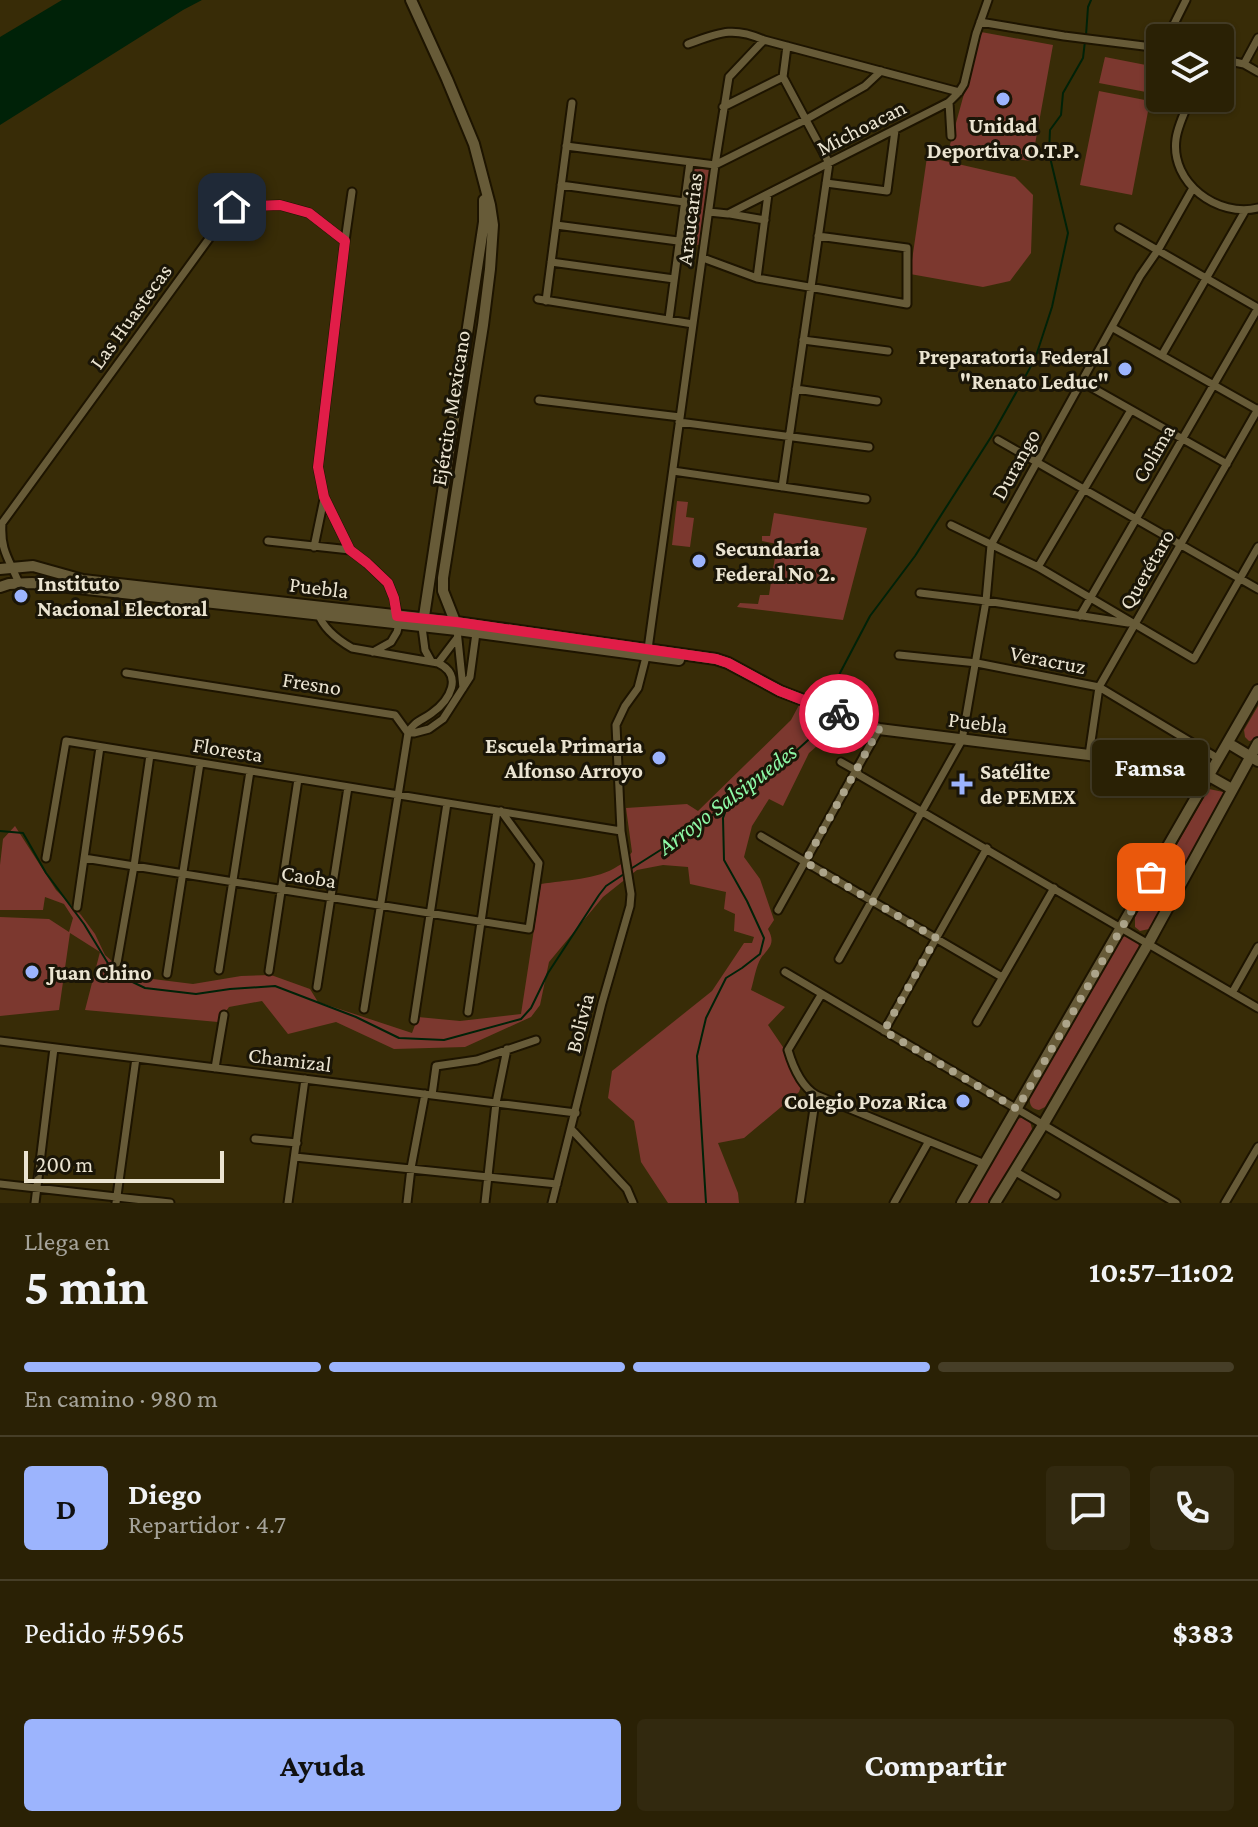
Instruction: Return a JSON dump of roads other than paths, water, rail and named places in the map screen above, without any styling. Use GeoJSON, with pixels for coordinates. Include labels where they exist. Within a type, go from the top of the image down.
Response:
{"type":"FeatureCollection","features":[{"type":"Feature","properties":{"kind":"main road","name":"Ejército Mexicano"},"geometry":{"type":"LineString","coordinates":[[411,0],[474,144],[493,225],[490,269],[443,578],[443,591],[457,630]]}},
{"type":"Feature","properties":{"kind":"main road","name":"Ejército Mexicano"},"geometry":{"type":"LineString","coordinates":[[423,623],[484,222],[485,190]]}},
{"type":"Feature","properties":{"kind":"main road"},"geometry":{"type":"LineString","coordinates":[[477,268],[490,269]]}},
{"type":"Feature","properties":{"kind":"main road"},"geometry":{"type":"LineString","coordinates":[[455,414],[469,416]]}},
{"type":"Feature","properties":{"kind":"main road","name":"Puebla"},"geometry":{"type":"LineString","coordinates":[[0,569],[33,566],[83,580],[318,611]]}},
{"type":"Feature","properties":{"kind":"main road","name":"Puebla"},"geometry":{"type":"LineString","coordinates":[[0,587],[19,583],[318,611],[423,623],[476,633],[716,659],[780,691],[874,728],[1089,755],[1209,776],[1232,789]]}},
{"type":"Feature","properties":{"kind":"main road"},"geometry":{"type":"LineString","coordinates":[[430,584],[443,591]]}},
{"type":"Feature","properties":{"kind":"main road","name":"Puebla"},"geometry":{"type":"LineString","coordinates":[[457,630],[647,653]]}},
{"type":"Feature","properties":{"kind":"main road"},"geometry":{"type":"LineString","coordinates":[[962,1203],[1258,690]]}},
{"type":"Feature","properties":{"kind":"main road"},"geometry":{"type":"LineString","coordinates":[[1228,743],[1254,758]]}},
{"type":"Feature","properties":{"kind":"main road"},"geometry":{"type":"LineString","coordinates":[[995,1203],[1148,944],[1232,789],[1254,758],[1258,743]]}},
{"type":"Feature","properties":{"kind":"street","name":"Michoacan"},"geometry":{"type":"LineString","coordinates":[[728,214],[949,102],[964,84],[988,0]]}},
{"type":"Feature","properties":{"kind":"street"},"geometry":{"type":"LineString","coordinates":[[1174,24],[1186,0]]}},
{"type":"Feature","properties":{"kind":"street"},"geometry":{"type":"LineString","coordinates":[[980,22],[1146,46]]}},
{"type":"Feature","properties":{"kind":"street"},"geometry":{"type":"LineString","coordinates":[[688,44],[715,34],[737,31],[959,92]]}},
{"type":"Feature","properties":{"kind":"street"},"geometry":{"type":"LineString","coordinates":[[1244,64],[1258,38]]}},
{"type":"Feature","properties":{"kind":"street","name":"Araucarias"},"geometry":{"type":"LineString","coordinates":[[621,831],[616,725],[638,688],[647,653],[723,107],[729,77],[764,40]]}},
{"type":"Feature","properties":{"kind":"street"},"geometry":{"type":"LineString","coordinates":[[782,487],[829,163],[783,77],[787,46]]}},
{"type":"Feature","properties":{"kind":"street"},"geometry":{"type":"LineString","coordinates":[[1234,62],[1258,72]]}},
{"type":"Feature","properties":{"kind":"street"},"geometry":{"type":"LineString","coordinates":[[566,146],[715,165],[805,120],[865,86],[881,71]]}},
{"type":"Feature","properties":{"kind":"street"},"geometry":{"type":"LineString","coordinates":[[723,107],[783,77]]}},
{"type":"Feature","properties":{"kind":"street"},"geometry":{"type":"LineString","coordinates":[[949,102],[951,136]]}},
{"type":"Feature","properties":{"kind":"street"},"geometry":{"type":"LineString","coordinates":[[572,103],[551,262],[542,300],[693,324]]}},
{"type":"Feature","properties":{"kind":"street"},"geometry":{"type":"LineString","coordinates":[[1185,112],[1176,140],[1176,158],[1193,188],[1206,200],[1234,210],[1258,208]]}},
{"type":"Feature","properties":{"kind":"street"},"geometry":{"type":"LineString","coordinates":[[826,183],[887,191],[895,130]]}},
{"type":"Feature","properties":{"kind":"street"},"geometry":{"type":"LineString","coordinates":[[669,319],[690,162]]}},
{"type":"Feature","properties":{"kind":"street"},"geometry":{"type":"LineString","coordinates":[[561,185],[684,202]]}},
{"type":"Feature","properties":{"kind":"street","name":"Durango"},"geometry":{"type":"LineString","coordinates":[[839,959],[962,740],[977,663],[991,545],[1140,276],[1193,188]]}},
{"type":"Feature","properties":{"kind":"street"},"geometry":{"type":"LineString","coordinates":[[352,192],[318,467],[324,497],[350,550],[388,583],[394,598],[397,632],[391,642],[373,652]]}},
{"type":"Feature","properties":{"kind":"street"},"geometry":{"type":"LineString","coordinates":[[757,278],[768,194]]}},
{"type":"Feature","properties":{"kind":"street","name":"Las Huastecas"},"geometry":{"type":"LineString","coordinates":[[19,583],[4,552],[1,524],[232,207],[280,205],[309,213],[345,241]]}},
{"type":"Feature","properties":{"kind":"street"},"geometry":{"type":"LineString","coordinates":[[1162,355],[1245,211]]}},
{"type":"Feature","properties":{"kind":"street"},"geometry":{"type":"LineString","coordinates":[[709,212],[765,220]]}},
{"type":"Feature","properties":{"kind":"street"},"geometry":{"type":"LineString","coordinates":[[556,225],[678,241]]}},
{"type":"Feature","properties":{"kind":"street"},"geometry":{"type":"LineString","coordinates":[[1119,228],[1258,308]]}},
{"type":"Feature","properties":{"kind":"street"},"geometry":{"type":"LineString","coordinates":[[703,258],[757,278],[907,304],[907,248],[818,236]]}},
{"type":"Feature","properties":{"kind":"street"},"geometry":{"type":"LineString","coordinates":[[551,262],[674,279]]}},
{"type":"Feature","properties":{"kind":"street","name":"Colima"},"geometry":{"type":"LineString","coordinates":[[1080,616],[1258,308]]}},
{"type":"Feature","properties":{"kind":"street"},"geometry":{"type":"LineString","coordinates":[[1113,328],[1258,410]]}},
{"type":"Feature","properties":{"kind":"street"},"geometry":{"type":"LineString","coordinates":[[803,340],[888,351]]}},
{"type":"Feature","properties":{"kind":"street"},"geometry":{"type":"LineString","coordinates":[[1082,382],[1227,464]]}},
{"type":"Feature","properties":{"kind":"street"},"geometry":{"type":"LineString","coordinates":[[796,389],[877,401]]}},
{"type":"Feature","properties":{"kind":"street"},"geometry":{"type":"LineString","coordinates":[[539,400],[869,447]]}},
{"type":"Feature","properties":{"kind":"street"},"geometry":{"type":"LineString","coordinates":[[1038,567],[1131,410]]}},
{"type":"Feature","properties":{"kind":"street","name":"Querétaro"},"geometry":{"type":"LineString","coordinates":[[1089,755],[1099,687],[1258,410]]}},
{"type":"Feature","properties":{"kind":"street"},"geometry":{"type":"LineString","coordinates":[[998,440],[1258,589]]}},
{"type":"Feature","properties":{"kind":"street"},"geometry":{"type":"LineString","coordinates":[[673,471],[866,499]]}},
{"type":"Feature","properties":{"kind":"street"},"geometry":{"type":"LineString","coordinates":[[314,547],[324,497]]}},
{"type":"Feature","properties":{"kind":"street"},"geometry":{"type":"LineString","coordinates":[[951,525],[1038,567],[1194,659],[1258,547]]}},
{"type":"Feature","properties":{"kind":"street"},"geometry":{"type":"LineString","coordinates":[[268,541],[350,550]]}},
{"type":"Feature","properties":{"kind":"street"},"geometry":{"type":"LineString","coordinates":[[920,593],[1135,624]]}},
{"type":"Feature","properties":{"kind":"street"},"geometry":{"type":"LineString","coordinates":[[318,611],[323,624],[352,648],[435,662],[451,672],[452,686],[440,706],[412,725],[408,733],[364,1009]]}},
{"type":"Feature","properties":{"kind":"street"},"geometry":{"type":"LineString","coordinates":[[423,623],[425,650],[435,662]]}},
{"type":"Feature","properties":{"kind":"street"},"geometry":{"type":"LineString","coordinates":[[435,662],[457,630]]}},
{"type":"Feature","properties":{"kind":"street"},"geometry":{"type":"LineString","coordinates":[[457,630],[463,688]]}},
{"type":"Feature","properties":{"kind":"street"},"geometry":{"type":"LineString","coordinates":[[408,733],[429,729],[443,719],[470,677],[476,633]]}},
{"type":"Feature","properties":{"kind":"street","name":"Veracruz"},"geometry":{"type":"LineString","coordinates":[[899,655],[977,663],[1099,687],[1219,759]]}},
{"type":"Feature","properties":{"kind":"street","name":"Fresno"},"geometry":{"type":"LineString","coordinates":[[126,673],[395,715],[408,733]]}},
{"type":"Feature","properties":{"kind":"street"},"geometry":{"type":"LineString","coordinates":[[778,910],[857,771],[874,728]]}},
{"type":"Feature","properties":{"kind":"street","name":"Floresta"},"geometry":{"type":"LineString","coordinates":[[46,858],[66,741],[621,831]]}},
{"type":"Feature","properties":{"kind":"street"},"geometry":{"type":"LineString","coordinates":[[77,907],[100,747]]}},
{"type":"Feature","properties":{"kind":"street"},"geometry":{"type":"LineString","coordinates":[[117,963],[150,755]]}},
{"type":"Feature","properties":{"kind":"street"},"geometry":{"type":"LineString","coordinates":[[841,762],[1258,1008]]}},
{"type":"Feature","properties":{"kind":"street"},"geometry":{"type":"LineString","coordinates":[[167,974],[200,763]]}},
{"type":"Feature","properties":{"kind":"street"},"geometry":{"type":"LineString","coordinates":[[219,970],[250,771]]}},
{"type":"Feature","properties":{"kind":"street"},"geometry":{"type":"LineString","coordinates":[[269,971],[298,779]]}},
{"type":"Feature","properties":{"kind":"street"},"geometry":{"type":"LineString","coordinates":[[317,987],[348,787]]}},
{"type":"Feature","properties":{"kind":"street"},"geometry":{"type":"LineString","coordinates":[[414,1020],[447,803]]}},
{"type":"Feature","properties":{"kind":"street"},"geometry":{"type":"LineString","coordinates":[[468,1012],[499,811]]}},
{"type":"Feature","properties":{"kind":"street","name":"Caoba"},"geometry":{"type":"LineString","coordinates":[[84,858],[529,929],[539,863],[499,811]]}},
{"type":"Feature","properties":{"kind":"street","name":"Bolivia"},"geometry":{"type":"LineString","coordinates":[[552,1203],[602,1003],[630,906],[631,894],[621,831]]}},
{"type":"Feature","properties":{"kind":"street"},"geometry":{"type":"LineString","coordinates":[[761,836],[1002,977]]}},
{"type":"Feature","properties":{"kind":"street"},"geometry":{"type":"LineString","coordinates":[[884,1031],[987,848]]}},
{"type":"Feature","properties":{"kind":"street"},"geometry":{"type":"LineString","coordinates":[[977,1022],[1054,888]]}},
{"type":"Feature","properties":{"kind":"street"},"geometry":{"type":"LineString","coordinates":[[1232,993],[1258,947]]}},
{"type":"Feature","properties":{"kind":"street"},"geometry":{"type":"LineString","coordinates":[[785,972],[1176,1203]]}},
{"type":"Feature","properties":{"kind":"street"},"geometry":{"type":"LineString","coordinates":[[821,995],[788,1050],[793,1068],[808,1090],[985,1164]]}},
{"type":"Feature","properties":{"kind":"street"},"geometry":{"type":"LineString","coordinates":[[215,1068],[224,1015]]}},
{"type":"Feature","properties":{"kind":"street"},"geometry":{"type":"LineString","coordinates":[[407,1203],[411,1168],[436,1066],[477,1060],[536,1040]]}},
{"type":"Feature","properties":{"kind":"street","name":"Chamizal"},"geometry":{"type":"LineString","coordinates":[[0,1041],[576,1113]]}},
{"type":"Feature","properties":{"kind":"street"},"geometry":{"type":"LineString","coordinates":[[35,1203],[54,1048]]}},
{"type":"Feature","properties":{"kind":"street"},"geometry":{"type":"LineString","coordinates":[[485,1203],[496,1103],[507,1049]]}},
{"type":"Feature","properties":{"kind":"street"},"geometry":{"type":"LineString","coordinates":[[116,1200],[136,1058]]}},
{"type":"Feature","properties":{"kind":"street"},"geometry":{"type":"LineString","coordinates":[[288,1203],[305,1079]]}},
{"type":"Feature","properties":{"kind":"street"},"geometry":{"type":"LineString","coordinates":[[800,1203],[816,1095]]}},
{"type":"Feature","properties":{"kind":"street"},"geometry":{"type":"LineString","coordinates":[[571,1129],[627,1189],[633,1203]]}},
{"type":"Feature","properties":{"kind":"street"},"geometry":{"type":"LineString","coordinates":[[255,1139],[297,1143]]}},
{"type":"Feature","properties":{"kind":"street"},"geometry":{"type":"LineString","coordinates":[[894,1203],[929,1141]]}},
{"type":"Feature","properties":{"kind":"street"},"geometry":{"type":"LineString","coordinates":[[1225,1203],[1258,1147]]}},
{"type":"Feature","properties":{"kind":"street"},"geometry":{"type":"LineString","coordinates":[[295,1157],[557,1184]]}},
{"type":"Feature","properties":{"kind":"street"},"geometry":{"type":"LineString","coordinates":[[1014,1171],[1056,1195]]}},
{"type":"Feature","properties":{"kind":"street"},"geometry":{"type":"LineString","coordinates":[[0,1184],[116,1200],[170,1203]]}},
{"type":"Feature","properties":{"kind":"waterway","name":"Arroyo Salsipuedes"},"geometry":{"type":"LineString","coordinates":[[1086,35],[1091,0]]}},
{"type":"Feature","properties":{"kind":"waterway","name":"Arroyo Salsipuedes"},"geometry":{"type":"LineString","coordinates":[[828,704],[840,673],[870,616],[915,556],[991,437],[1035,359],[1052,307],[1068,233],[1049,153],[1050,130],[1061,115],[1063,93],[1083,58],[1085,41]]}},
{"type":"Feature","properties":{"kind":"waterway","name":"Arroyo Salsipuedes"},"geometry":{"type":"LineString","coordinates":[[629,870],[728,804],[770,767],[796,751],[817,732],[824,714]]}},
{"type":"Feature","properties":{"kind":"waterway"},"geometry":{"type":"LineString","coordinates":[[706,1203],[697,1056],[706,1018],[726,978],[760,954],[764,938],[724,860],[723,818],[727,807]]}},
{"type":"Feature","properties":{"kind":"waterway","name":"Arroyo Salsipuedes"},"geometry":{"type":"LineString","coordinates":[[0,831],[23,833],[46,873],[84,924],[109,965],[120,976],[145,988],[196,994],[275,986],[356,1017],[399,1038],[444,1040],[521,1019],[531,1008],[548,973],[599,895],[624,874]]}},
{"type":"Feature","properties":{"kind":"place","name":"Unidad Deportiva O.T.P."},"geometry":{"type":"Point","coordinates":[1003,99]}},
{"type":"Feature","properties":{"kind":"place","name":"Preparatoria Federal \"Renato Leduc\""},"geometry":{"type":"Point","coordinates":[1125,369]}},
{"type":"Feature","properties":{"kind":"place","name":"Secundaria Federal No 2."},"geometry":{"type":"Point","coordinates":[699,561]}},
{"type":"Feature","properties":{"kind":"place","name":"Instituto Nacional Electoral"},"geometry":{"type":"Point","coordinates":[21,596]}},
{"type":"Feature","properties":{"kind":"place","name":"Escuela Primaria Alfonso Arroyo"},"geometry":{"type":"Point","coordinates":[659,758]}},
{"type":"Feature","properties":{"kind":"place","name":"Satélite de PEMEX"},"geometry":{"type":"Point","coordinates":[962,784]}},
{"type":"Feature","properties":{"kind":"place","name":"Famsa"},"geometry":{"type":"Point","coordinates":[1151,877]}},
{"type":"Feature","properties":{"kind":"place","name":"Juan Chino"},"geometry":{"type":"Point","coordinates":[32,972]}},
{"type":"Feature","properties":{"kind":"place","name":"Colegio Poza Rica"},"geometry":{"type":"Point","coordinates":[963,1101]}}]}
